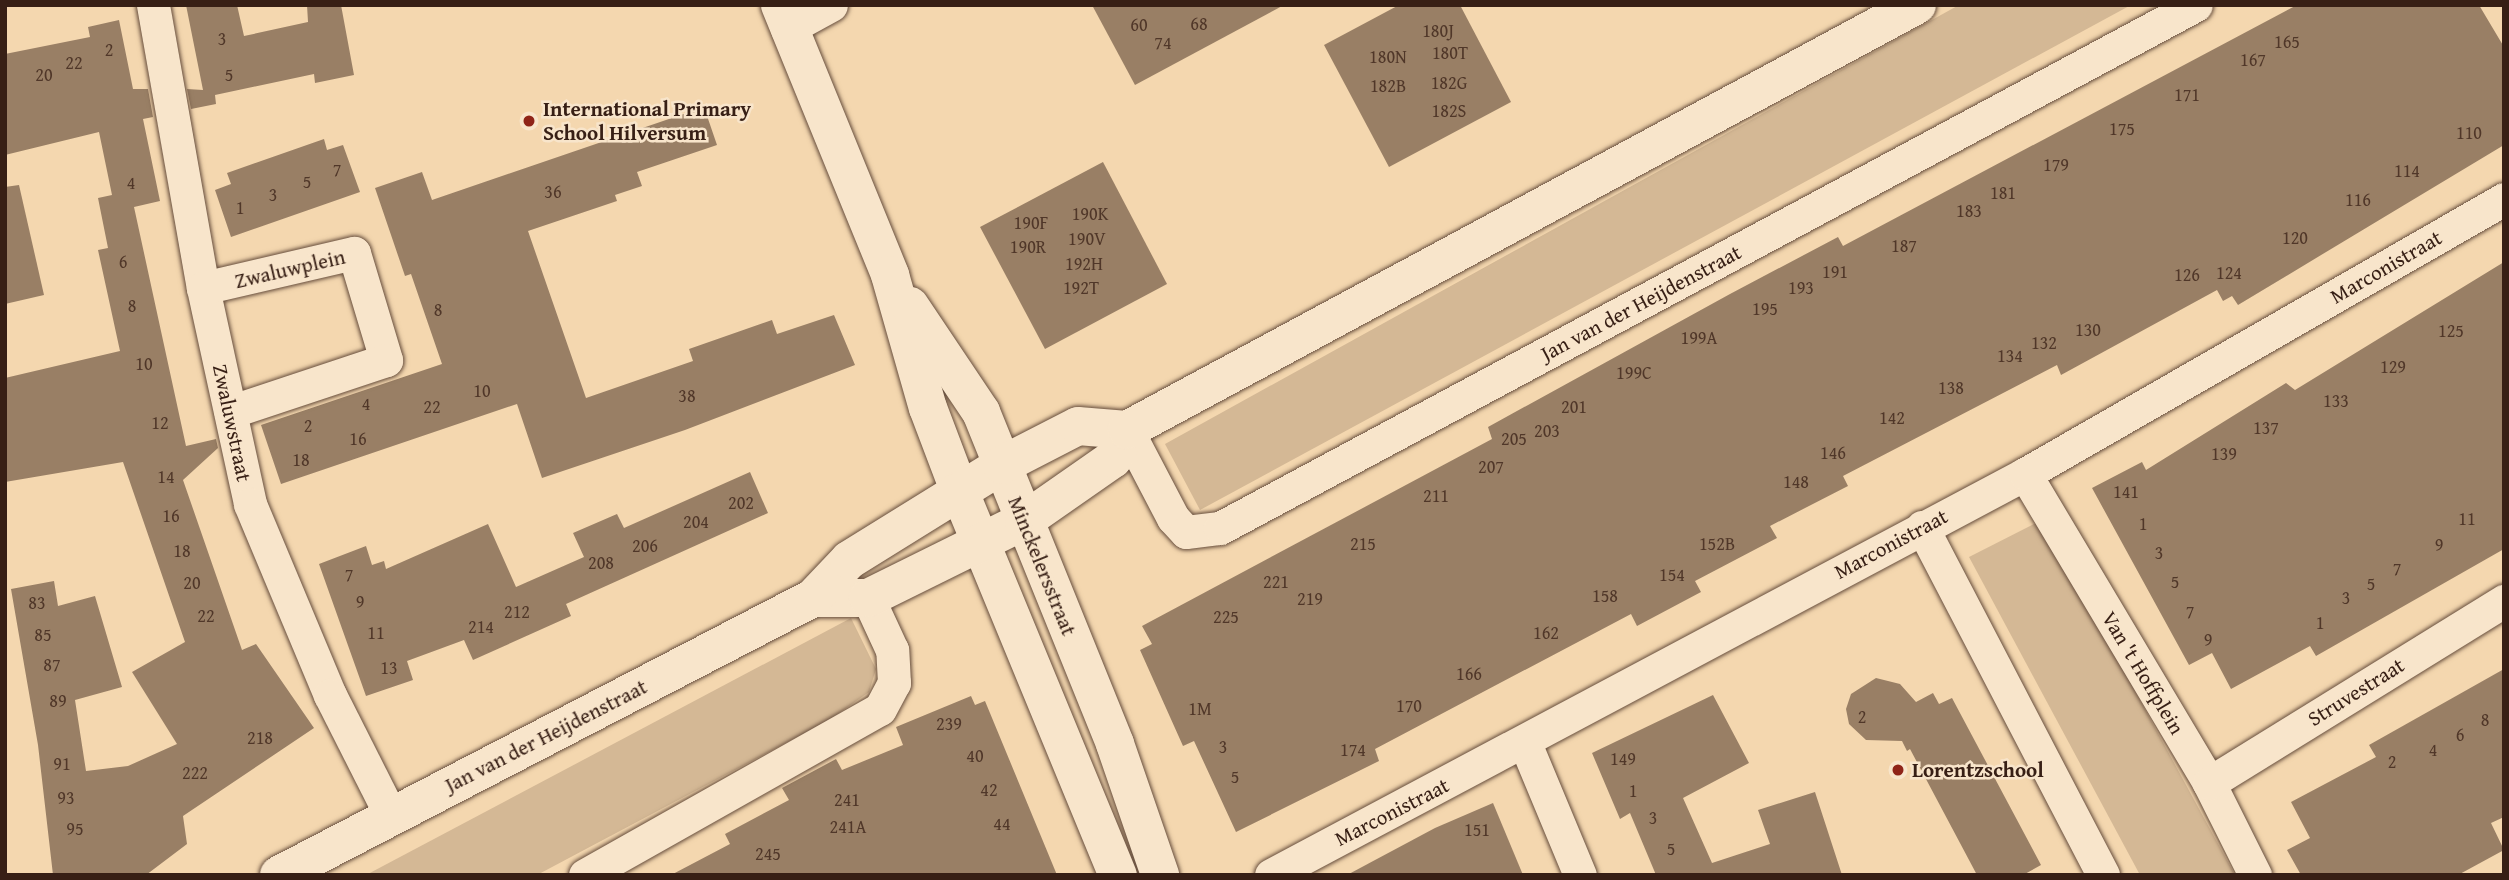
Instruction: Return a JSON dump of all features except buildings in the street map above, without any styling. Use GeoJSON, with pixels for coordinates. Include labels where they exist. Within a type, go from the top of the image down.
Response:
{"type":"FeatureCollection","features":[{"type":"Feature","properties":{"kind":"main road"},"geometry":{"type":"LineString","coordinates":[[1127,430],[1917,5]]}},
{"type":"Feature","properties":{"kind":"main road","name":"Minckelersstraat"},"geometry":{"type":"LineString","coordinates":[[783,17],[890,275],[928,408],[959,490],[983,542],[1118,875]]}},
{"type":"Feature","properties":{"kind":"main road","name":"Minckelersstraat"},"geometry":{"type":"LineString","coordinates":[[890,275],[982,412],[1115,744],[1160,875]]}},
{"type":"Feature","properties":{"kind":"main road","name":"Jan van der Heijdenstraat"},"geometry":{"type":"LineString","coordinates":[[279,875],[813,598],[849,560],[959,490],[1078,426],[1127,430],[1113,459],[1024,521],[868,598],[813,598]]}},
{"type":"Feature","properties":{"kind":"street","name":"Zwaluwstraat"},"geometry":{"type":"LineString","coordinates":[[153,5],[203,288],[250,503],[330,695],[391,816]]}},
{"type":"Feature","properties":{"kind":"street"},"geometry":{"type":"LineString","coordinates":[[783,17],[831,5]]}},
{"type":"Feature","properties":{"kind":"street","name":"Jan van der Heijdenstraat"},"geometry":{"type":"LineString","coordinates":[[1127,430],[1179,525],[1186,532],[1220,528],[2196,5]]}},
{"type":"Feature","properties":{"kind":"street","name":"Marconistraat"},"geometry":{"type":"LineString","coordinates":[[1271,875],[1525,743],[1922,527],[2025,474],[2504,199]]}},
{"type":"Feature","properties":{"kind":"street","name":"Zwaluwplein"},"geometry":{"type":"LineString","coordinates":[[203,288],[354,253],[386,360],[230,412]]}},
{"type":"Feature","properties":{"kind":"street","name":"Van 't Hoffplein"},"geometry":{"type":"LineString","coordinates":[[2025,474],[2209,783],[2255,875]]}},
{"type":"Feature","properties":{"kind":"street"},"geometry":{"type":"LineString","coordinates":[[1922,527],[2103,875]]}},
{"type":"Feature","properties":{"kind":"street"},"geometry":{"type":"LineString","coordinates":[[585,875],[880,709],[894,683],[892,650],[868,598]]}},
{"type":"Feature","properties":{"kind":"street","name":"Struvestraat"},"geometry":{"type":"LineString","coordinates":[[2209,783],[2504,601]]}},
{"type":"Feature","properties":{"kind":"street"},"geometry":{"type":"LineString","coordinates":[[1525,743],[1580,875]]}},
{"type":"Feature","properties":{"kind":"shaded area"},"geometry":{"type":"Polygon","coordinates":[[[1959,5],[2131,5],[1200,510],[1165,444],[1959,5]]]}},
{"type":"Feature","properties":{"kind":"shaded area"},"geometry":{"type":"Polygon","coordinates":[[[2042,520],[2235,875],[2140,875],[1969,557],[2042,520]]]}},
{"type":"Feature","properties":{"kind":"shaded area"},"geometry":{"type":"Polygon","coordinates":[[[851,618],[876,669],[869,692],[829,720],[537,875],[366,875],[851,618]]]}},
{"type":"Feature","properties":{"kind":"place","name":"International Primary School Hilversum"},"geometry":{"type":"Point","coordinates":[529,121]}},
{"type":"Feature","properties":{"kind":"place","name":"Lorentzschool"},"geometry":{"type":"Point","coordinates":[1898,770]}}]}
